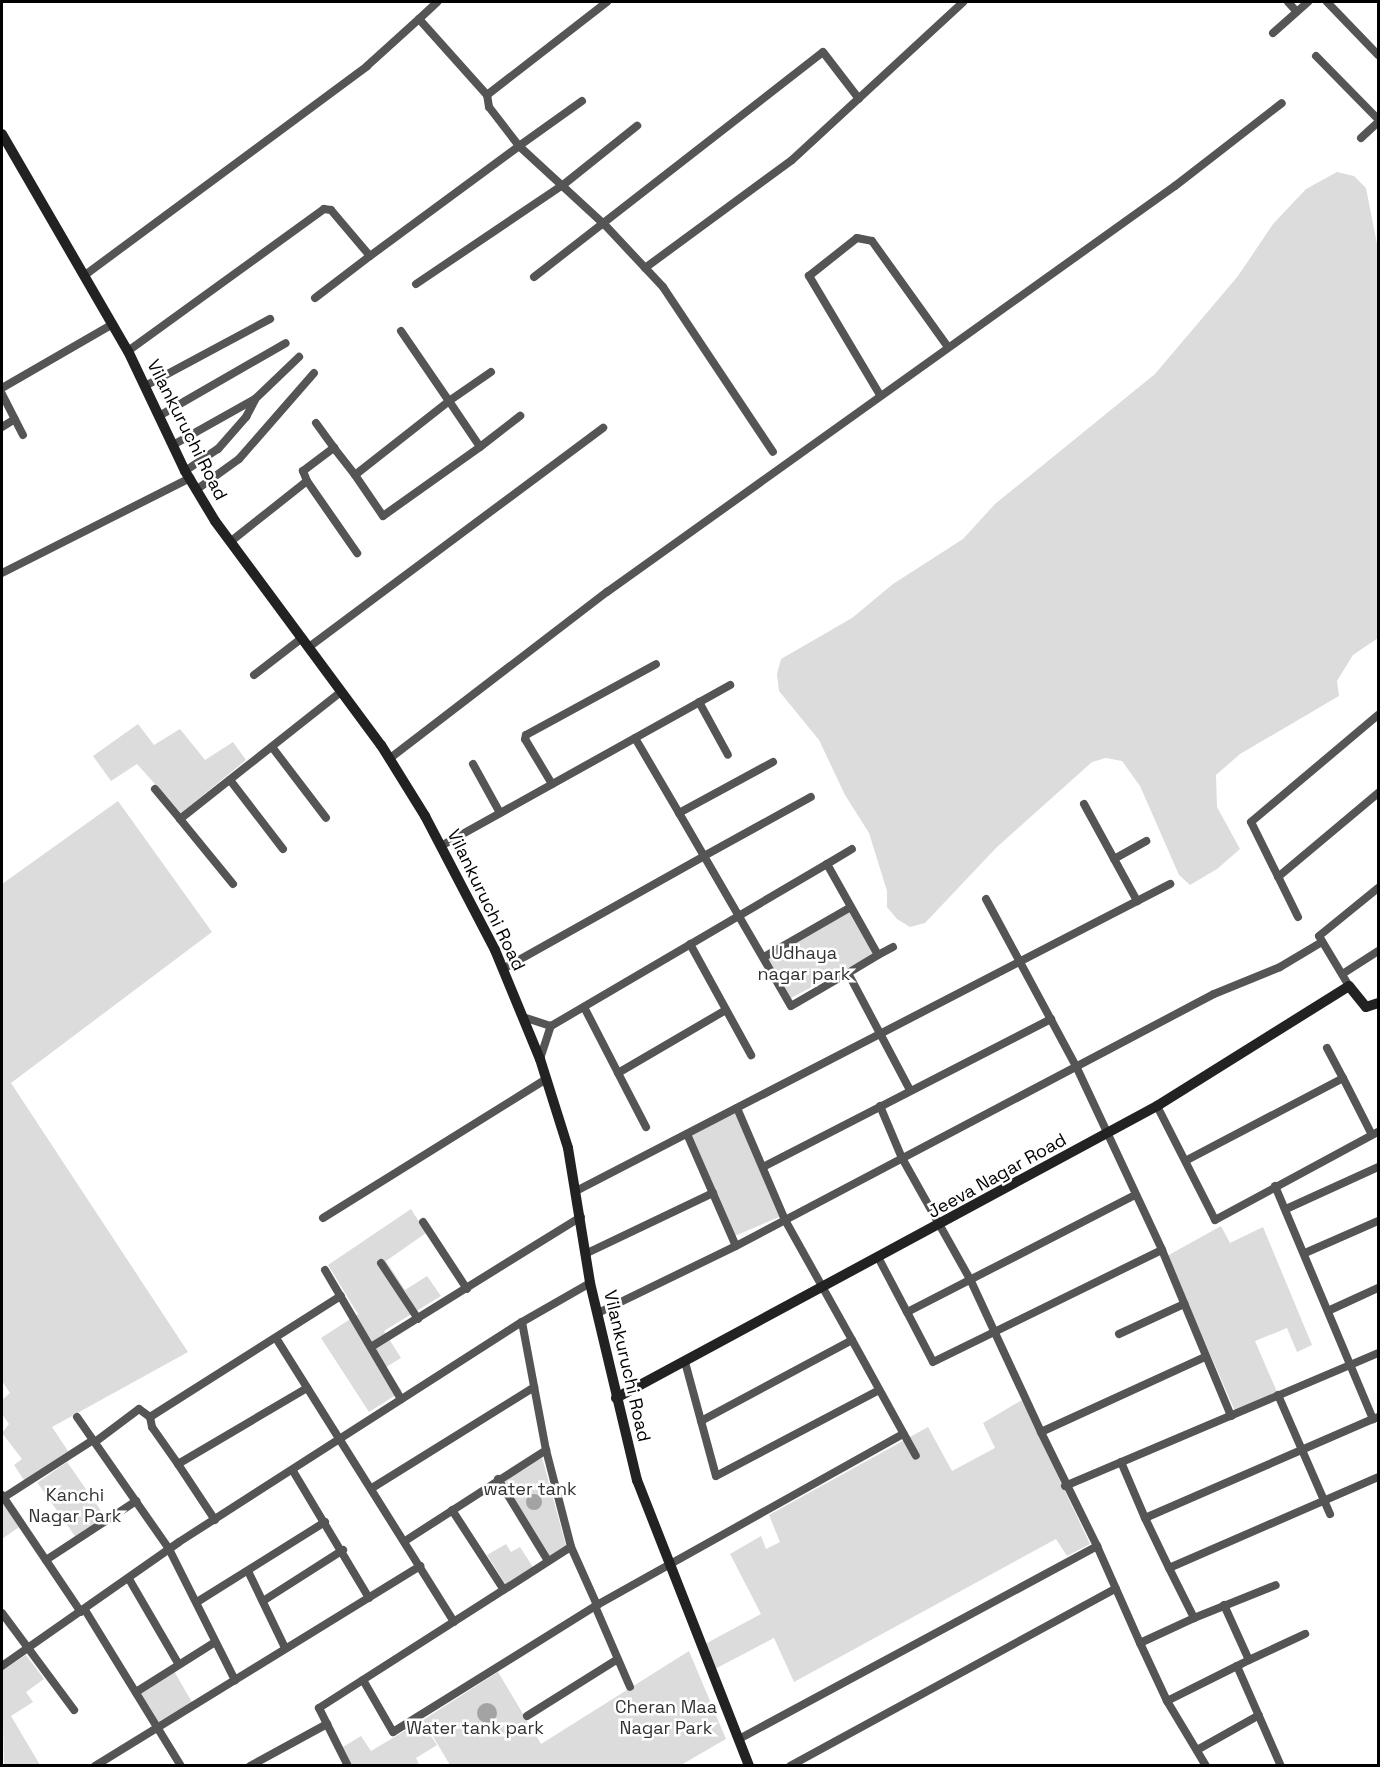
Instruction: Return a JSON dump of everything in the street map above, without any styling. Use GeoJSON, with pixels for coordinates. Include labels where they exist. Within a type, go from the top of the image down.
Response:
{"type":"FeatureCollection","features":[{"type":"Feature","properties":{"kind":"main road","name":"Vilankuruchi Road"},"geometry":{"type":"LineString","coordinates":[[2,134],[128,351],[196,490],[231,542],[389,759],[441,846],[503,969],[540,1059],[576,1191],[590,1283],[637,1480],[668,1565],[749,1766]]}},
{"type":"Feature","properties":{"kind":"main road"},"geometry":{"type":"LineString","coordinates":[[1349,986],[1366,1007],[1378,1003]]}},
{"type":"Feature","properties":{"kind":"main road","name":"Jeeva Nagar Road"},"geometry":{"type":"LineString","coordinates":[[616,1398],[939,1227],[1157,1106],[1349,986]]}},
{"type":"Feature","properties":{"kind":"street"},"geometry":{"type":"LineString","coordinates":[[85,276],[367,66],[437,2]]}},
{"type":"Feature","properties":{"kind":"street"},"geometry":{"type":"LineString","coordinates":[[487,95],[608,2]]}},
{"type":"Feature","properties":{"kind":"street"},"geometry":{"type":"LineString","coordinates":[[645,268],[792,160],[963,2]]}},
{"type":"Feature","properties":{"kind":"street"},"geometry":{"type":"LineString","coordinates":[[1288,2],[1296,11]]}},
{"type":"Feature","properties":{"kind":"street"},"geometry":{"type":"LineString","coordinates":[[1273,33],[1308,2]]}},
{"type":"Feature","properties":{"kind":"street"},"geometry":{"type":"LineString","coordinates":[[1327,2],[1378,55]]}},
{"type":"Feature","properties":{"kind":"street"},"geometry":{"type":"LineString","coordinates":[[419,19],[487,95],[489,107],[519,147],[605,225],[663,287],[773,452]]}},
{"type":"Feature","properties":{"kind":"street"},"geometry":{"type":"LineString","coordinates":[[534,277],[605,225],[823,52],[859,99]]}},
{"type":"Feature","properties":{"kind":"street"},"geometry":{"type":"LineString","coordinates":[[1316,56],[1378,121],[1361,138]]}},
{"type":"Feature","properties":{"kind":"street"},"geometry":{"type":"LineString","coordinates":[[315,298],[582,101]]}},
{"type":"Feature","properties":{"kind":"street"},"geometry":{"type":"LineString","coordinates":[[389,759],[607,592],[1175,186],[1282,103]]}},
{"type":"Feature","properties":{"kind":"street"},"geometry":{"type":"LineString","coordinates":[[416,284],[563,185],[637,126]]}},
{"type":"Feature","properties":{"kind":"street"},"geometry":{"type":"LineString","coordinates":[[128,351],[324,209],[331,210],[370,256]]}},
{"type":"Feature","properties":{"kind":"street"},"geometry":{"type":"LineString","coordinates":[[880,395],[809,276],[857,238],[872,241],[948,347]]}},
{"type":"Feature","properties":{"kind":"street"},"geometry":{"type":"LineString","coordinates":[[145,386],[270,319]]}},
{"type":"Feature","properties":{"kind":"street"},"geometry":{"type":"LineString","coordinates":[[2,388],[113,324]]}},
{"type":"Feature","properties":{"kind":"street"},"geometry":{"type":"LineString","coordinates":[[401,331],[480,447]]}},
{"type":"Feature","properties":{"kind":"street"},"geometry":{"type":"LineString","coordinates":[[159,416],[286,343]]}},
{"type":"Feature","properties":{"kind":"street"},"geometry":{"type":"LineString","coordinates":[[173,445],[255,399],[299,357]]}},
{"type":"Feature","properties":{"kind":"street"},"geometry":{"type":"LineString","coordinates":[[355,475],[449,401],[491,372]]}},
{"type":"Feature","properties":{"kind":"street"},"geometry":{"type":"LineString","coordinates":[[196,490],[239,459],[314,373]]}},
{"type":"Feature","properties":{"kind":"street"},"geometry":{"type":"LineString","coordinates":[[2,394],[23,435]]}},
{"type":"Feature","properties":{"kind":"street"},"geometry":{"type":"LineString","coordinates":[[2,573],[187,474],[218,448],[246,417],[255,399]]}},
{"type":"Feature","properties":{"kind":"street"},"geometry":{"type":"LineString","coordinates":[[316,423],[383,516],[520,416]]}},
{"type":"Feature","properties":{"kind":"street"},"geometry":{"type":"LineString","coordinates":[[2,427],[15,419]]}},
{"type":"Feature","properties":{"kind":"street"},"geometry":{"type":"LineString","coordinates":[[254,675],[306,643],[603,429]]}},
{"type":"Feature","properties":{"kind":"street"},"geometry":{"type":"LineString","coordinates":[[334,448],[303,471],[307,481],[357,553]]}},
{"type":"Feature","properties":{"kind":"street"},"geometry":{"type":"LineString","coordinates":[[231,542],[307,481]]}},
{"type":"Feature","properties":{"kind":"street"},"geometry":{"type":"LineString","coordinates":[[552,784],[526,735],[656,664]]}},
{"type":"Feature","properties":{"kind":"street"},"geometry":{"type":"LineString","coordinates":[[441,846],[730,685]]}},
{"type":"Feature","properties":{"kind":"street"},"geometry":{"type":"LineString","coordinates":[[180,819],[341,692]]}},
{"type":"Feature","properties":{"kind":"street"},"geometry":{"type":"LineString","coordinates":[[699,702],[728,755]]}},
{"type":"Feature","properties":{"kind":"street"},"geometry":{"type":"LineString","coordinates":[[1298,917],[1251,822],[1378,715]]}},
{"type":"Feature","properties":{"kind":"street"},"geometry":{"type":"LineString","coordinates":[[635,738],[791,1006],[893,947]]}},
{"type":"Feature","properties":{"kind":"street"},"geometry":{"type":"LineString","coordinates":[[272,747],[326,818]]}},
{"type":"Feature","properties":{"kind":"street"},"geometry":{"type":"LineString","coordinates":[[679,813],[773,762]]}},
{"type":"Feature","properties":{"kind":"street"},"geometry":{"type":"LineString","coordinates":[[473,764],[500,813]]}},
{"type":"Feature","properties":{"kind":"street"},"geometry":{"type":"LineString","coordinates":[[230,780],[283,849]]}},
{"type":"Feature","properties":{"kind":"street"},"geometry":{"type":"LineString","coordinates":[[155,789],[233,884]]}},
{"type":"Feature","properties":{"kind":"street"},"geometry":{"type":"LineString","coordinates":[[1278,877],[1378,793]]}},
{"type":"Feature","properties":{"kind":"street"},"geometry":{"type":"LineString","coordinates":[[503,969],[811,797]]}},
{"type":"Feature","properties":{"kind":"street"},"geometry":{"type":"LineString","coordinates":[[1084,804],[1137,901]]}},
{"type":"Feature","properties":{"kind":"street"},"geometry":{"type":"LineString","coordinates":[[1114,859],[1146,841]]}},
{"type":"Feature","properties":{"kind":"street"},"geometry":{"type":"LineString","coordinates":[[540,1059],[551,1026],[852,849]]}},
{"type":"Feature","properties":{"kind":"street"},"geometry":{"type":"LineString","coordinates":[[828,864],[878,955]]}},
{"type":"Feature","properties":{"kind":"street"},"geometry":{"type":"LineString","coordinates":[[576,1191],[1170,884]]}},
{"type":"Feature","properties":{"kind":"street"},"geometry":{"type":"LineString","coordinates":[[1349,986],[1344,973],[1319,936],[1378,888]]}},
{"type":"Feature","properties":{"kind":"street"},"geometry":{"type":"LineString","coordinates":[[986,899],[1076,1066],[1162,1250],[1231,1416]]}},
{"type":"Feature","properties":{"kind":"street"},"geometry":{"type":"LineString","coordinates":[[764,957],[851,907]]}},
{"type":"Feature","properties":{"kind":"street"},"geometry":{"type":"LineString","coordinates":[[598,1313],[736,1246],[1214,994],[1280,967],[1322,942]]}},
{"type":"Feature","properties":{"kind":"street"},"geometry":{"type":"LineString","coordinates":[[690,945],[751,1056]]}},
{"type":"Feature","properties":{"kind":"street"},"geometry":{"type":"LineString","coordinates":[[1344,973],[1378,951]]}},
{"type":"Feature","properties":{"kind":"street"},"geometry":{"type":"LineString","coordinates":[[848,973],[910,1090]]}},
{"type":"Feature","properties":{"kind":"street"},"geometry":{"type":"LineString","coordinates":[[584,1007],[646,1127]]}},
{"type":"Feature","properties":{"kind":"street"},"geometry":{"type":"LineString","coordinates":[[618,1073],[726,1010]]}},
{"type":"Feature","properties":{"kind":"street"},"geometry":{"type":"LineString","coordinates":[[523,1017],[551,1026]]}},
{"type":"Feature","properties":{"kind":"street"},"geometry":{"type":"LineString","coordinates":[[763,1167],[1051,1018]]}},
{"type":"Feature","properties":{"kind":"street"},"geometry":{"type":"LineString","coordinates":[[1157,1106],[1187,1160],[1215,1220],[1375,1133],[1327,1048]]}},
{"type":"Feature","properties":{"kind":"street"},"geometry":{"type":"LineString","coordinates":[[1187,1160],[1342,1078]]}},
{"type":"Feature","properties":{"kind":"street"},"geometry":{"type":"LineString","coordinates":[[323,1218],[546,1079]]}},
{"type":"Feature","properties":{"kind":"street"},"geometry":{"type":"LineString","coordinates":[[880,1106],[902,1158],[970,1279],[1167,1701],[1206,1766]]}},
{"type":"Feature","properties":{"kind":"street"},"geometry":{"type":"LineString","coordinates":[[737,1108],[785,1220],[825,1288],[916,1456]]}},
{"type":"Feature","properties":{"kind":"street"},"geometry":{"type":"LineString","coordinates":[[687,1134],[736,1246]]}},
{"type":"Feature","properties":{"kind":"street"},"geometry":{"type":"LineString","coordinates":[[1286,1209],[1378,1167]]}},
{"type":"Feature","properties":{"kind":"street"},"geometry":{"type":"LineString","coordinates":[[1145,1518],[1376,1418],[1275,1186]]}},
{"type":"Feature","properties":{"kind":"street"},"geometry":{"type":"LineString","coordinates":[[585,1254],[713,1193]]}},
{"type":"Feature","properties":{"kind":"street"},"geometry":{"type":"LineString","coordinates":[[907,1312],[1135,1195]]}},
{"type":"Feature","properties":{"kind":"street"},"geometry":{"type":"LineString","coordinates":[[371,1347],[581,1217]]}},
{"type":"Feature","properties":{"kind":"street"},"geometry":{"type":"LineString","coordinates":[[1305,1254],[1378,1221]]}},
{"type":"Feature","properties":{"kind":"street"},"geometry":{"type":"LineString","coordinates":[[423,1222],[466,1289]]}},
{"type":"Feature","properties":{"kind":"street"},"geometry":{"type":"LineString","coordinates":[[879,1259],[933,1362],[1162,1250]]}},
{"type":"Feature","properties":{"kind":"street"},"geometry":{"type":"LineString","coordinates":[[381,1263],[418,1318]]}},
{"type":"Feature","properties":{"kind":"street"},"geometry":{"type":"LineString","coordinates":[[325,1270],[401,1399]]}},
{"type":"Feature","properties":{"kind":"street"},"geometry":{"type":"LineString","coordinates":[[2,1666],[215,1520],[522,1322],[590,1283]]}},
{"type":"Feature","properties":{"kind":"street"},"geometry":{"type":"LineString","coordinates":[[1329,1310],[1378,1288]]}},
{"type":"Feature","properties":{"kind":"street"},"geometry":{"type":"LineString","coordinates":[[150,1417],[341,1296]]}},
{"type":"Feature","properties":{"kind":"street"},"geometry":{"type":"LineString","coordinates":[[1119,1334],[1184,1304]]}},
{"type":"Feature","properties":{"kind":"street"},"geometry":{"type":"LineString","coordinates":[[522,1322],[546,1450],[571,1547],[630,1687]]}},
{"type":"Feature","properties":{"kind":"street"},"geometry":{"type":"LineString","coordinates":[[276,1338],[372,1488],[453,1622]]}},
{"type":"Feature","properties":{"kind":"street"},"geometry":{"type":"LineString","coordinates":[[701,1421],[852,1340]]}},
{"type":"Feature","properties":{"kind":"street"},"geometry":{"type":"LineString","coordinates":[[1065,1486],[1378,1353]]}},
{"type":"Feature","properties":{"kind":"street"},"geometry":{"type":"LineString","coordinates":[[1041,1432],[1205,1357]]}},
{"type":"Feature","properties":{"kind":"street"},"geometry":{"type":"LineString","coordinates":[[685,1362],[716,1476],[879,1390]]}},
{"type":"Feature","properties":{"kind":"street"},"geometry":{"type":"LineString","coordinates":[[372,1488],[534,1387]]}},
{"type":"Feature","properties":{"kind":"street"},"geometry":{"type":"LineString","coordinates":[[177,1464],[307,1388]]}},
{"type":"Feature","properties":{"kind":"street"},"geometry":{"type":"LineString","coordinates":[[1278,1395],[1330,1514]]}},
{"type":"Feature","properties":{"kind":"street"},"geometry":{"type":"LineString","coordinates":[[181,1766],[83,1611],[2,1497],[94,1441],[139,1409],[150,1417],[152,1427],[215,1520]]}},
{"type":"Feature","properties":{"kind":"street"},"geometry":{"type":"LineString","coordinates":[[77,1417],[169,1550],[235,1680]]}},
{"type":"Feature","properties":{"kind":"street"},"geometry":{"type":"LineString","coordinates":[[363,1680],[393,1732],[596,1605],[903,1434]]}},
{"type":"Feature","properties":{"kind":"street"},"geometry":{"type":"LineString","coordinates":[[405,1541],[546,1450]]}},
{"type":"Feature","properties":{"kind":"street"},"geometry":{"type":"LineString","coordinates":[[1121,1462],[1145,1518],[1194,1618]]}},
{"type":"Feature","properties":{"kind":"street"},"geometry":{"type":"LineString","coordinates":[[293,1471],[343,1550],[369,1598]]}},
{"type":"Feature","properties":{"kind":"street"},"geometry":{"type":"LineString","coordinates":[[1169,1568],[1378,1477]]}},
{"type":"Feature","properties":{"kind":"street"},"geometry":{"type":"LineString","coordinates":[[498,1479],[549,1561]]}},
{"type":"Feature","properties":{"kind":"street"},"geometry":{"type":"LineString","coordinates":[[46,1560],[135,1501]]}},
{"type":"Feature","properties":{"kind":"street"},"geometry":{"type":"LineString","coordinates":[[452,1510],[504,1590]]}},
{"type":"Feature","properties":{"kind":"street"},"geometry":{"type":"LineString","coordinates":[[197,1602],[325,1522]]}},
{"type":"Feature","properties":{"kind":"street"},"geometry":{"type":"LineString","coordinates":[[739,1739],[1096,1546]]}},
{"type":"Feature","properties":{"kind":"street"},"geometry":{"type":"LineString","coordinates":[[348,1766],[319,1708],[571,1547]]}},
{"type":"Feature","properties":{"kind":"street"},"geometry":{"type":"LineString","coordinates":[[262,1601],[343,1550]]}},
{"type":"Feature","properties":{"kind":"street"},"geometry":{"type":"LineString","coordinates":[[95,1766],[159,1730],[285,1648],[420,1566]]}},
{"type":"Feature","properties":{"kind":"street"},"geometry":{"type":"LineString","coordinates":[[248,1571],[285,1648]]}},
{"type":"Feature","properties":{"kind":"street"},"geometry":{"type":"LineString","coordinates":[[129,1578],[179,1665]]}},
{"type":"Feature","properties":{"kind":"street"},"geometry":{"type":"LineString","coordinates":[[1140,1643],[1224,1605],[1276,1585]]}},
{"type":"Feature","properties":{"kind":"street"},"geometry":{"type":"LineString","coordinates":[[790,1766],[1116,1588]]}},
{"type":"Feature","properties":{"kind":"street"},"geometry":{"type":"LineString","coordinates":[[1224,1605],[1249,1660]]}},
{"type":"Feature","properties":{"kind":"street"},"geometry":{"type":"LineString","coordinates":[[2,1613],[74,1710]]}},
{"type":"Feature","properties":{"kind":"street"},"geometry":{"type":"LineString","coordinates":[[1167,1701],[1305,1634]]}},
{"type":"Feature","properties":{"kind":"street"},"geometry":{"type":"LineString","coordinates":[[136,1692],[215,1642]]}},
{"type":"Feature","properties":{"kind":"street"},"geometry":{"type":"LineString","coordinates":[[527,1716],[618,1659]]}},
{"type":"Feature","properties":{"kind":"street"},"geometry":{"type":"LineString","coordinates":[[1237,1666],[1281,1766]]}},
{"type":"Feature","properties":{"kind":"street"},"geometry":{"type":"LineString","coordinates":[[1197,1750],[1259,1715]]}},
{"type":"Feature","properties":{"kind":"street"},"geometry":{"type":"LineString","coordinates":[[250,1766],[327,1724]]}},
{"type":"Feature","properties":{"kind":"green space"},"geometry":{"type":"Polygon","coordinates":[[[1337,172],[1354,176],[1366,188],[1378,249],[1378,638],[1353,655],[1337,681],[1339,696],[1240,754],[1216,775],[1217,807],[1240,849],[1217,869],[1190,885],[1179,875],[1140,786],[1122,761],[1106,758],[1092,762],[997,847],[925,923],[910,927],[897,919],[887,907],[887,891],[869,833],[845,795],[819,740],[779,691],[777,674],[781,659],[852,618],[893,584],[963,539],[995,504],[1155,374],[1238,276],[1273,224],[1306,189],[1337,172]]]}},
{"type":"Feature","properties":{"kind":"green space"},"geometry":{"type":"Polygon","coordinates":[[[138,724],[154,745],[180,729],[205,760],[233,742],[246,760],[181,813],[137,764],[111,781],[93,756],[138,724]]]}},
{"type":"Feature","properties":{"kind":"green space"},"geometry":{"type":"Polygon","coordinates":[[[118,801],[212,932],[11,1083],[188,1352],[52,1427],[68,1451],[24,1480],[14,1465],[22,1459],[2,1433],[9,1424],[2,1414],[2,1400],[10,1393],[2,1381],[2,884],[118,801]]]}},
{"type":"Feature","properties":{"kind":"green space","name":"Udhaya nagar park"},"geometry":{"type":"Polygon","coordinates":[[[850,910],[873,954],[789,999],[765,955],[850,910]]]}},
{"type":"Feature","properties":{"kind":"green space"},"geometry":{"type":"Polygon","coordinates":[[[735,1113],[779,1217],[734,1236],[690,1132],[735,1113]]]}},
{"type":"Feature","properties":{"kind":"green space"},"geometry":{"type":"Polygon","coordinates":[[[411,1209],[426,1233],[386,1261],[405,1290],[427,1276],[441,1296],[384,1331],[401,1358],[386,1367],[402,1391],[369,1412],[321,1338],[358,1314],[328,1265],[411,1209]]]}},
{"type":"Feature","properties":{"kind":"green space"},"geometry":{"type":"Polygon","coordinates":[[[1221,1226],[1230,1243],[1263,1227],[1312,1345],[1297,1352],[1287,1328],[1255,1341],[1277,1392],[1235,1411],[1167,1256],[1221,1226]]]}},
{"type":"Feature","properties":{"kind":"green space"},"geometry":{"type":"Polygon","coordinates":[[[1022,1400],[1090,1544],[1067,1556],[1056,1539],[794,1682],[774,1638],[715,1669],[705,1644],[761,1614],[730,1554],[761,1536],[766,1549],[780,1542],[769,1515],[928,1427],[952,1471],[995,1448],[983,1423],[1022,1400]]]}},
{"type":"Feature","properties":{"kind":"green space","name":"water tank"},"geometry":{"type":"Polygon","coordinates":[[[542,1457],[566,1546],[548,1558],[501,1481],[542,1457]]]}},
{"type":"Feature","properties":{"kind":"green space","name":"Kanchi Nagar Park"},"geometry":{"type":"Polygon","coordinates":[[[67,1462],[106,1518],[77,1538],[38,1483],[67,1462]]]}},
{"type":"Feature","properties":{"kind":"green space"},"geometry":{"type":"Polygon","coordinates":[[[2,1499],[19,1527],[2,1539],[2,1499]]]}},
{"type":"Feature","properties":{"kind":"green space"},"geometry":{"type":"Polygon","coordinates":[[[506,1544],[511,1552],[520,1547],[533,1567],[506,1585],[487,1555],[506,1544]]]}},
{"type":"Feature","properties":{"kind":"green space","name":"Cheran Maa Nagar Park"},"geometry":{"type":"Polygon","coordinates":[[[689,1651],[726,1739],[681,1765],[450,1765],[423,1720],[498,1672],[541,1744],[689,1651]]]}},
{"type":"Feature","properties":{"kind":"green space"},"geometry":{"type":"Polygon","coordinates":[[[26,1655],[44,1679],[26,1692],[33,1702],[11,1716],[40,1765],[4,1765],[2,1671],[26,1655]]]}},
{"type":"Feature","properties":{"kind":"green space"},"geometry":{"type":"Polygon","coordinates":[[[174,1671],[192,1702],[156,1723],[138,1692],[174,1671]]]}},
{"type":"Feature","properties":{"kind":"green space"},"geometry":{"type":"Polygon","coordinates":[[[421,1721],[437,1745],[416,1758],[420,1766],[352,1765],[343,1747],[361,1736],[371,1751],[421,1721]]]}},
{"type":"Feature","properties":{"kind":"shaded area"},"geometry":{"type":"Polygon","coordinates":[[[534,1494],[542,1502],[534,1510],[526,1502],[534,1494]]]}},
{"type":"Feature","properties":{"kind":"shaded area"},"geometry":{"type":"Polygon","coordinates":[[[487,1703],[494,1706],[497,1713],[494,1720],[487,1723],[480,1720],[477,1713],[480,1706],[487,1703]]]}},
{"type":"Feature","properties":{"kind":"park label","name":"Water tank park"},"geometry":{"type":"Point","coordinates":[475,1728]}}]}
